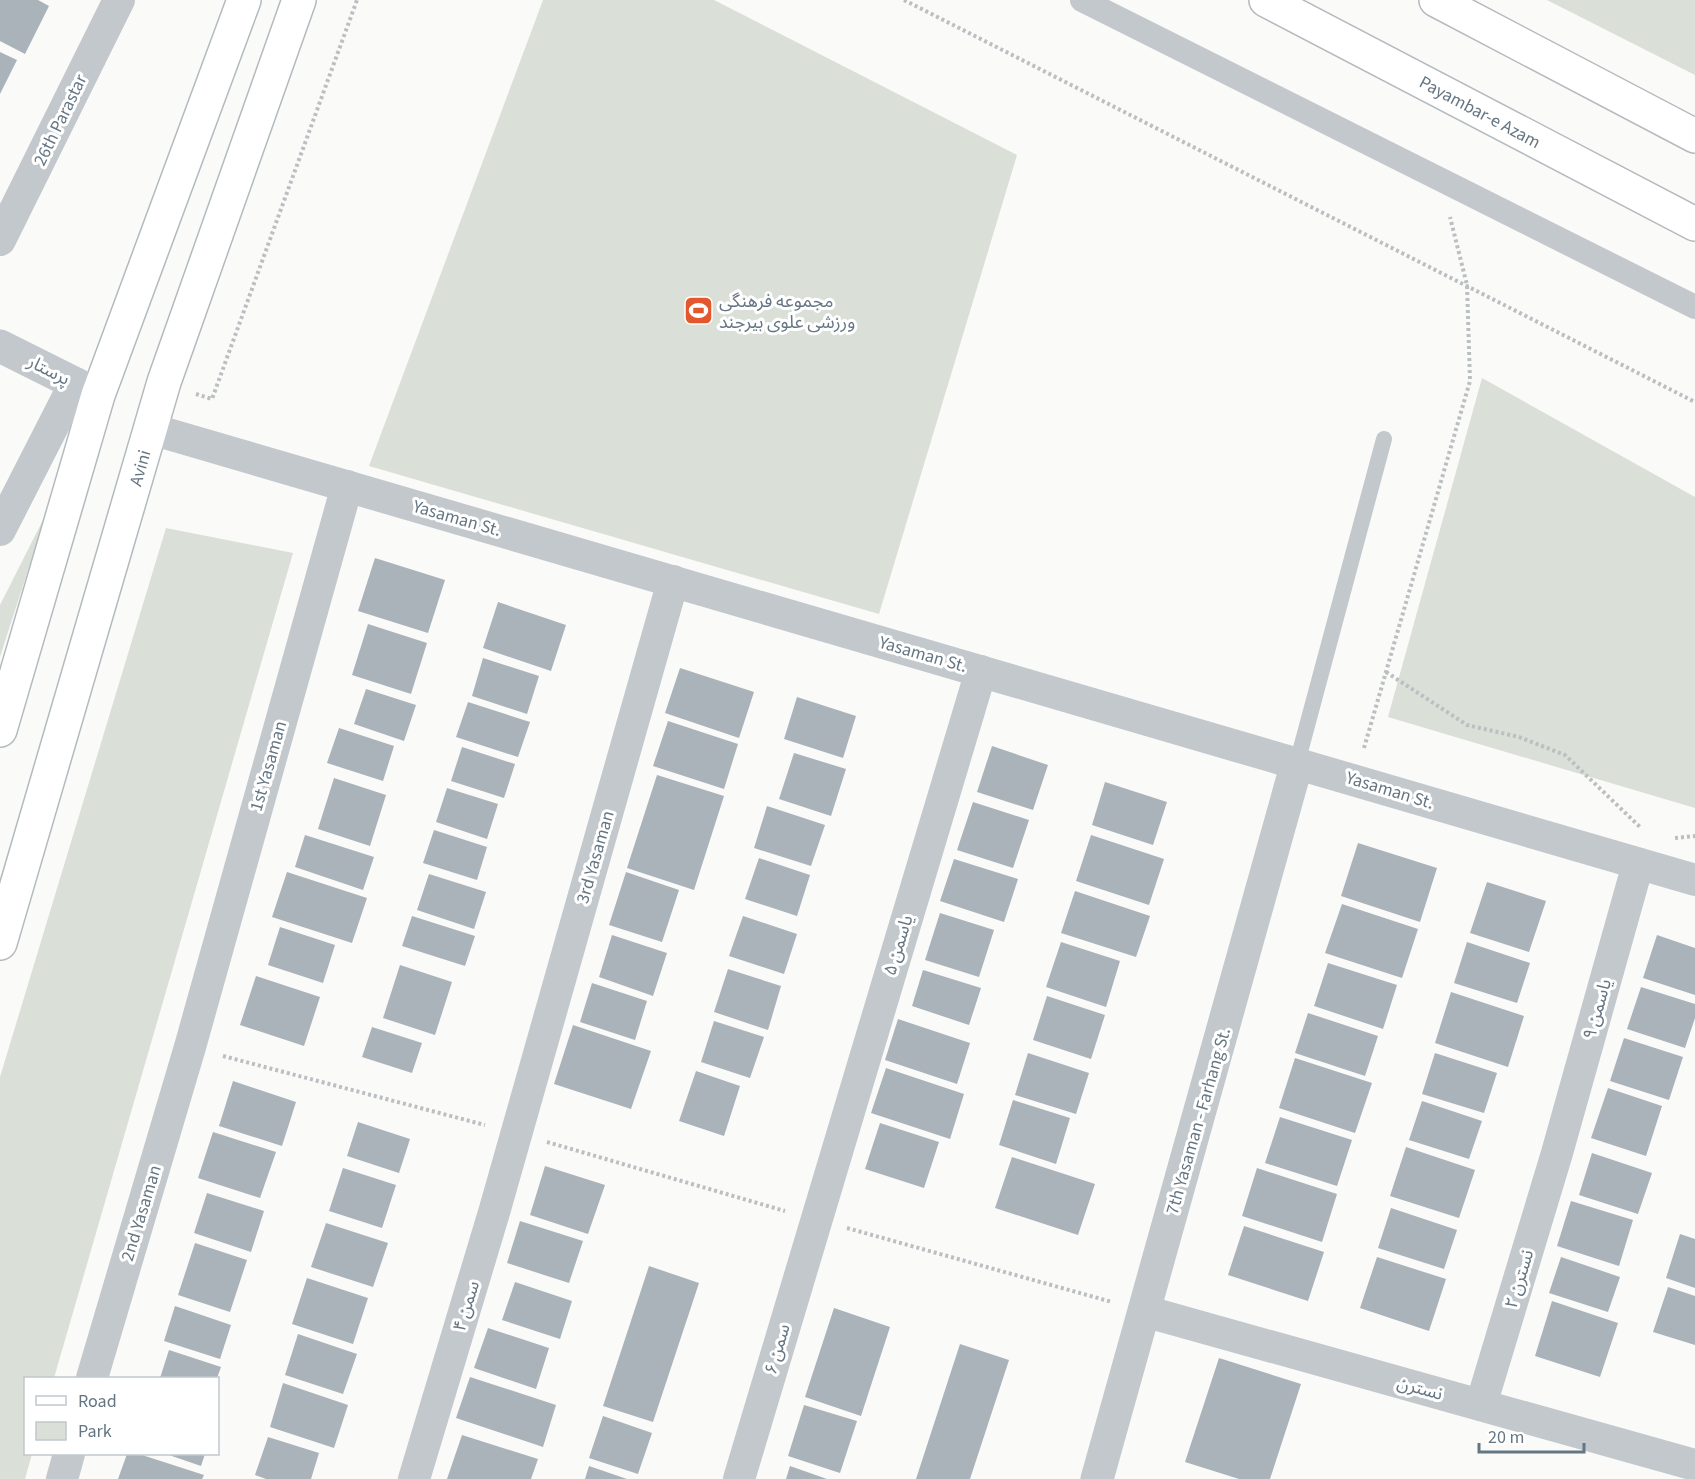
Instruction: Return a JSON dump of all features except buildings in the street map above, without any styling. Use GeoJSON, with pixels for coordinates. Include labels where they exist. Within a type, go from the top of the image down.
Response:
{"type":"FeatureCollection","features":[{"type":"Feature","properties":{"kind":"main road"},"geometry":{"type":"LineString","coordinates":[[0,730],[86,389],[244,0]]}},
{"type":"Feature","properties":{"kind":"main road","name":"Avini"},"geometry":{"type":"LineString","coordinates":[[0,943],[164,382],[299,0]]}},
{"type":"Feature","properties":{"kind":"main road","name":"Payambar-e Azam"},"geometry":{"type":"LineString","coordinates":[[1266,0],[1695,224]]}},
{"type":"Feature","properties":{"kind":"main road"},"geometry":{"type":"LineString","coordinates":[[1436,0],[1695,136]]}},
{"type":"Feature","properties":{"kind":"street","name":"26th Parastar"},"geometry":{"type":"LineString","coordinates":[[0,240],[119,0]]}},
{"type":"Feature","properties":{"kind":"street"},"geometry":{"type":"LineString","coordinates":[[1082,0],[1695,307]]}},
{"type":"Feature","properties":{"kind":"street","name":"پرستار"},"geometry":{"type":"LineString","coordinates":[[0,346],[86,389]]}},
{"type":"Feature","properties":{"kind":"street"},"geometry":{"type":"LineString","coordinates":[[0,530],[86,389]]}},
{"type":"Feature","properties":{"kind":"street","name":"Yasaman St."},"geometry":{"type":"LineString","coordinates":[[151,429],[1695,880]]}},
{"type":"Feature","properties":{"kind":"street","name":"1st Yasaman"},"geometry":{"type":"LineString","coordinates":[[190,1047],[347,486]]}},
{"type":"Feature","properties":{"kind":"street","name":"3rd Yasaman"},"geometry":{"type":"LineString","coordinates":[[517,1133],[673,581]]}},
{"type":"Feature","properties":{"kind":"street","name":"یاسمن ۵"},"geometry":{"type":"LineString","coordinates":[[815,1220],[981,671]]}},
{"type":"Feature","properties":{"kind":"street","name":"7th Yasaman - Farhang St."},"geometry":{"type":"LineString","coordinates":[[1097,1479],[1298,763]]}},
{"type":"Feature","properties":{"kind":"street","name":"یاسمن ۹"},"geometry":{"type":"LineString","coordinates":[[1557,1153],[1638,864]]}},
{"type":"Feature","properties":{"kind":"street","name":"2nd Yasaman"},"geometry":{"type":"LineString","coordinates":[[92,1377],[190,1047]]}},
{"type":"Feature","properties":{"kind":"street","name":"سمن ۴"},"geometry":{"type":"LineString","coordinates":[[414,1479],[517,1133]]}},
{"type":"Feature","properties":{"kind":"street","name":"نسترن ۲"},"geometry":{"type":"LineString","coordinates":[[1481,1405],[1557,1153]]}},
{"type":"Feature","properties":{"kind":"street","name":"سمن ۶"},"geometry":{"type":"LineString","coordinates":[[739,1479],[815,1220]]}},
{"type":"Feature","properties":{"kind":"street","name":"نسترن"},"geometry":{"type":"LineString","coordinates":[[1144,1311],[1695,1465]]}},
{"type":"Feature","properties":{"kind":"street"},"geometry":{"type":"LineString","coordinates":[[62,1479],[69,1455]]}},
{"type":"Feature","properties":{"kind":"lane"},"geometry":{"type":"LineString","coordinates":[[1298,763],[1384,439]]}},
{"type":"Feature","properties":{"kind":"path"},"geometry":{"type":"LineString","coordinates":[[164,382],[213,399],[357,0]]}},
{"type":"Feature","properties":{"kind":"path"},"geometry":{"type":"LineString","coordinates":[[904,0],[1695,402]]}},
{"type":"Feature","properties":{"kind":"path"},"geometry":{"type":"LineString","coordinates":[[1355,780],[1470,381],[1467,285],[1440,179]]}},
{"type":"Feature","properties":{"kind":"path"},"geometry":{"type":"LineString","coordinates":[[1386,672],[1467,725],[1519,737],[1565,755],[1647,833]]}},
{"type":"Feature","properties":{"kind":"path"},"geometry":{"type":"LineString","coordinates":[[1672,838],[1695,836]]}},
{"type":"Feature","properties":{"kind":"path"},"geometry":{"type":"LineString","coordinates":[[190,1047],[517,1133],[815,1220],[1144,1311]]}},
{"type":"Feature","properties":{"kind":"green space","name":"مجموعه فرهنگی ورزشی علوی بیرجند"},"geometry":{"type":"Polygon","coordinates":[[[543,0],[714,0],[1017,155],[879,614],[369,466],[543,0]]]}},
{"type":"Feature","properties":{"kind":"green space"},"geometry":{"type":"Polygon","coordinates":[[[1547,0],[1695,0],[1695,75],[1547,0]]]}},
{"type":"Feature","properties":{"kind":"green space"},"geometry":{"type":"Polygon","coordinates":[[[1482,378],[1695,497],[1695,808],[1388,717],[1482,378]]]}},
{"type":"Feature","properties":{"kind":"green space"},"geometry":{"type":"Polygon","coordinates":[[[46,514],[0,657],[0,605],[46,514]]]}},
{"type":"Feature","properties":{"kind":"green space"},"geometry":{"type":"Polygon","coordinates":[[[166,528],[293,553],[54,1377],[24,1377],[24,1455],[32,1455],[25,1479],[0,1479],[0,1077],[166,528]]]}},
{"type":"Feature","properties":{"kind":"place","name":"مجموعه فرهنگی ورزشی علوی بیرجند"},"geometry":{"type":"Point","coordinates":[698,311]}}]}
